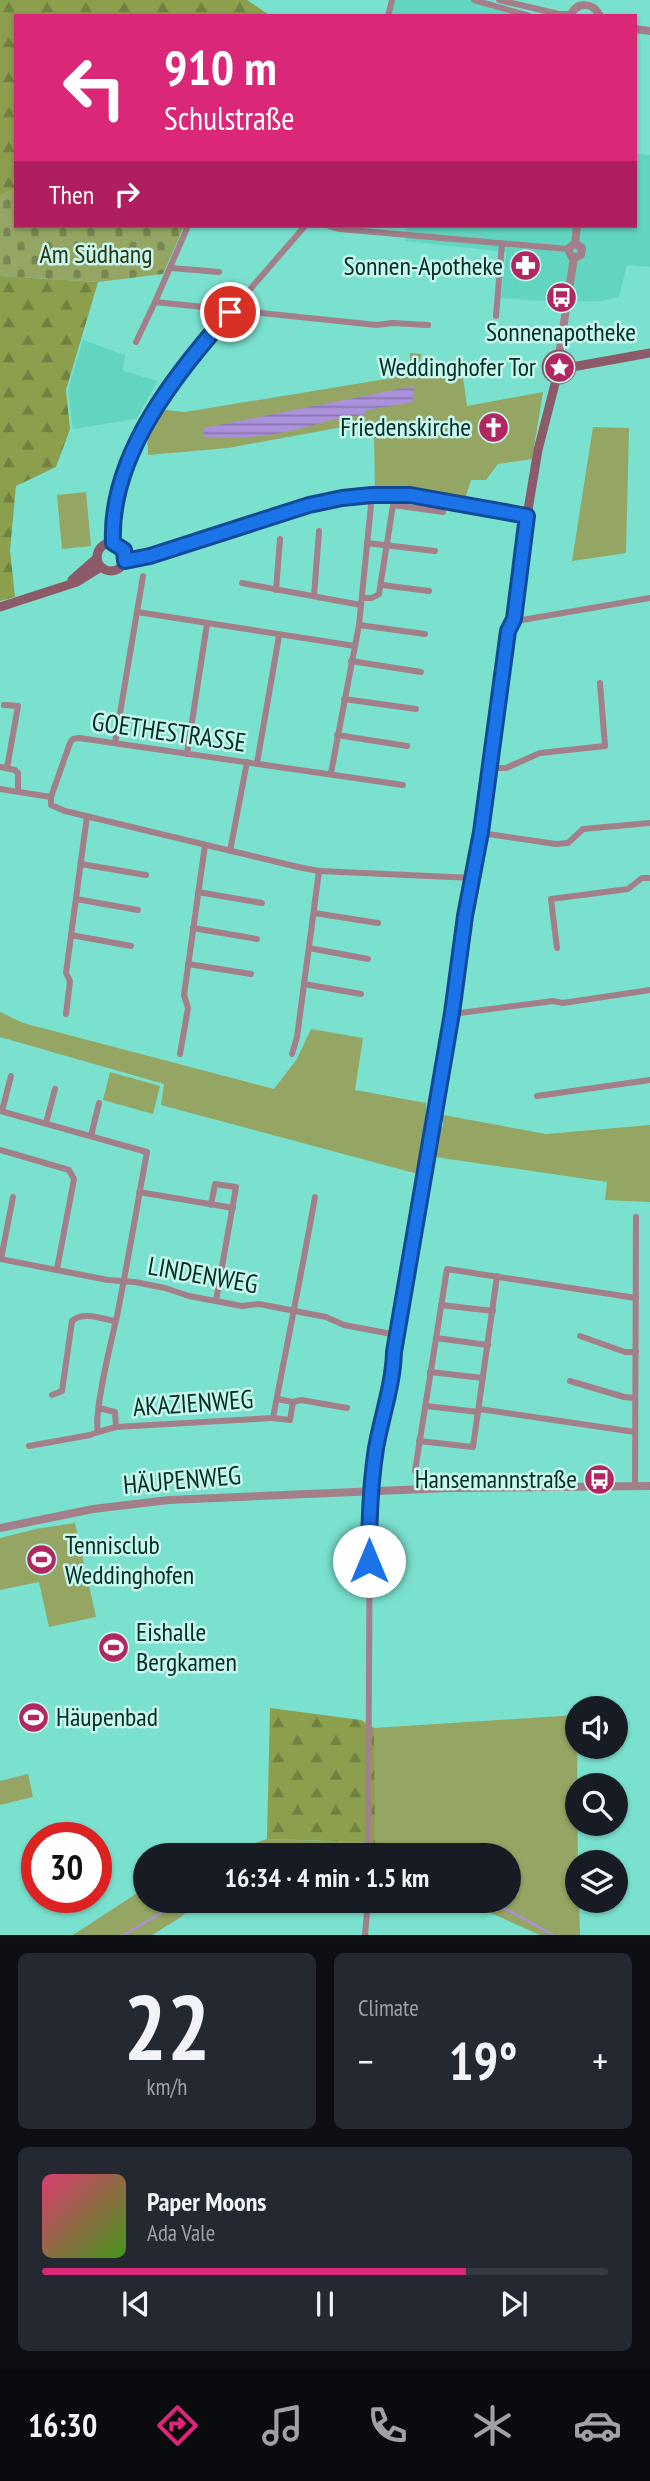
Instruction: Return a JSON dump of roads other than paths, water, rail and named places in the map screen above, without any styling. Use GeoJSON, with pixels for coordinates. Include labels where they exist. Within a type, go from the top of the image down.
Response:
{"type":"FeatureCollection","features":[{"type":"Feature","properties":{"kind":"main road"},"geometry":{"type":"LineString","coordinates":[[572,367],[650,353]]}},
{"type":"Feature","properties":{"kind":"main road"},"geometry":{"type":"LineString","coordinates":[[559,355],[568,358],[572,367],[568,376],[556,380],[548,374],[546,367],[551,357],[559,355]]}},
{"type":"Feature","properties":{"kind":"main road"},"geometry":{"type":"LineString","coordinates":[[125,561],[124,550],[113,543],[100,548],[99,562],[108,571],[117,570],[125,561],[150,556],[309,505],[342,498],[372,495],[427,497],[527,516],[538,450],[556,380]]}},
{"type":"Feature","properties":{"kind":"main road"},"geometry":{"type":"LineString","coordinates":[[0,607],[66,584],[99,562]]}},
{"type":"Feature","properties":{"kind":"street"},"geometry":{"type":"LineString","coordinates":[[474,0],[521,14]]}},
{"type":"Feature","properties":{"kind":"street"},"geometry":{"type":"LineString","coordinates":[[499,0],[559,14]]}},
{"type":"Feature","properties":{"kind":"street"},"geometry":{"type":"LineString","coordinates":[[579,3],[590,3]]}},
{"type":"Feature","properties":{"kind":"street"},"geometry":{"type":"LineString","coordinates":[[136,342],[187,228]]}},
{"type":"Feature","properties":{"kind":"street"},"geometry":{"type":"LineString","coordinates":[[113,543],[112,519],[123,474],[174,379],[302,228]]}},
{"type":"Feature","properties":{"kind":"street"},"geometry":{"type":"LineString","coordinates":[[336,228],[502,244],[571,246],[579,244],[581,255],[574,257],[569,255],[571,246],[576,228]]}},
{"type":"Feature","properties":{"kind":"street"},"geometry":{"type":"LineString","coordinates":[[496,316],[502,244]]}},
{"type":"Feature","properties":{"kind":"street"},"geometry":{"type":"LineString","coordinates":[[559,355],[574,257]]}},
{"type":"Feature","properties":{"kind":"street"},"geometry":{"type":"LineString","coordinates":[[171,268],[219,272]]}},
{"type":"Feature","properties":{"kind":"street"},"geometry":{"type":"LineString","coordinates":[[155,302],[230,312],[377,325],[428,325]]}},
{"type":"Feature","properties":{"kind":"street"},"geometry":{"type":"LineString","coordinates":[[331,773],[359,625],[372,495]]}},
{"type":"Feature","properties":{"kind":"street"},"geometry":{"type":"LineString","coordinates":[[242,583],[314,596],[362,601],[376,596],[382,585],[393,505],[443,512]]}},
{"type":"Feature","properties":{"kind":"street"},"geometry":{"type":"LineString","coordinates":[[368,1843],[370,1491],[377,1444],[392,1380],[397,1335],[452,1013],[463,927],[491,768],[504,655],[508,631],[514,619],[527,516]]}},
{"type":"Feature","properties":{"kind":"street"},"geometry":{"type":"LineString","coordinates":[[314,596],[319,531]]}},
{"type":"Feature","properties":{"kind":"street"},"geometry":{"type":"LineString","coordinates":[[275,590],[280,539]]}},
{"type":"Feature","properties":{"kind":"street"},"geometry":{"type":"LineString","coordinates":[[367,543],[435,551]]}},
{"type":"Feature","properties":{"kind":"street"},"geometry":{"type":"LineString","coordinates":[[115,743],[143,576]]}},
{"type":"Feature","properties":{"kind":"street"},"geometry":{"type":"LineString","coordinates":[[382,585],[429,592]]}},
{"type":"Feature","properties":{"kind":"street"},"geometry":{"type":"LineString","coordinates":[[514,619],[522,620],[650,598]]}},
{"type":"Feature","properties":{"kind":"street"},"geometry":{"type":"LineString","coordinates":[[137,612],[355,646]]}},
{"type":"Feature","properties":{"kind":"street"},"geometry":{"type":"LineString","coordinates":[[187,754],[207,624]]}},
{"type":"Feature","properties":{"kind":"street"},"geometry":{"type":"LineString","coordinates":[[359,625],[425,635]]}},
{"type":"Feature","properties":{"kind":"street"},"geometry":{"type":"LineString","coordinates":[[257,763],[279,636]]}},
{"type":"Feature","properties":{"kind":"street"},"geometry":{"type":"LineString","coordinates":[[351,662],[421,672]]}},
{"type":"Feature","properties":{"kind":"street"},"geometry":{"type":"LineString","coordinates":[[491,768],[506,768],[540,753],[605,746],[600,683]]}},
{"type":"Feature","properties":{"kind":"street"},"geometry":{"type":"LineString","coordinates":[[344,699],[416,709]]}},
{"type":"Feature","properties":{"kind":"street"},"geometry":{"type":"LineString","coordinates":[[4,705],[18,706],[4,768],[18,773],[18,791]]}},
{"type":"Feature","properties":{"kind":"street"},"geometry":{"type":"LineString","coordinates":[[337,735],[407,746]]}},
{"type":"Feature","properties":{"kind":"street","name":"GOETHESTRASSE"},"geometry":{"type":"LineString","coordinates":[[51,797],[73,739],[403,785]]}},
{"type":"Feature","properties":{"kind":"street"},"geometry":{"type":"LineString","coordinates":[[230,851],[247,762]]}},
{"type":"Feature","properties":{"kind":"street"},"geometry":{"type":"LineString","coordinates":[[0,789],[51,797],[54,808],[318,871],[473,878]]}},
{"type":"Feature","properties":{"kind":"street"},"geometry":{"type":"LineString","coordinates":[[66,1014],[70,981],[66,973],[87,816]]}},
{"type":"Feature","properties":{"kind":"street"},"geometry":{"type":"LineString","coordinates":[[481,832],[556,844],[568,843],[583,829],[650,823]]}},
{"type":"Feature","properties":{"kind":"street"},"geometry":{"type":"LineString","coordinates":[[180,1054],[188,1009],[184,995],[205,845]]}},
{"type":"Feature","properties":{"kind":"street"},"geometry":{"type":"LineString","coordinates":[[80,863],[146,875]]}},
{"type":"Feature","properties":{"kind":"street"},"geometry":{"type":"LineString","coordinates":[[292,1054],[318,871]]}},
{"type":"Feature","properties":{"kind":"street"},"geometry":{"type":"LineString","coordinates":[[557,948],[551,899],[628,889],[642,878],[650,878]]}},
{"type":"Feature","properties":{"kind":"street"},"geometry":{"type":"LineString","coordinates":[[198,892],[262,903]]}},
{"type":"Feature","properties":{"kind":"street"},"geometry":{"type":"LineString","coordinates":[[76,899],[138,910]]}},
{"type":"Feature","properties":{"kind":"street"},"geometry":{"type":"LineString","coordinates":[[314,913],[377,923]]}},
{"type":"Feature","properties":{"kind":"street"},"geometry":{"type":"LineString","coordinates":[[193,928],[257,939]]}},
{"type":"Feature","properties":{"kind":"street"},"geometry":{"type":"LineString","coordinates":[[71,935],[131,946]]}},
{"type":"Feature","properties":{"kind":"street"},"geometry":{"type":"LineString","coordinates":[[309,948],[368,959]]}},
{"type":"Feature","properties":{"kind":"street"},"geometry":{"type":"LineString","coordinates":[[188,964],[251,974]]}},
{"type":"Feature","properties":{"kind":"street"},"geometry":{"type":"LineString","coordinates":[[304,984],[361,994]]}},
{"type":"Feature","properties":{"kind":"street"},"geometry":{"type":"LineString","coordinates":[[452,1013],[553,1001],[563,1003],[650,990]]}},
{"type":"Feature","properties":{"kind":"street"},"geometry":{"type":"LineString","coordinates":[[11,1076],[1,1111],[91,1136],[99,1103]]}},
{"type":"Feature","properties":{"kind":"street"},"geometry":{"type":"LineString","coordinates":[[537,1096],[650,1080]]}},
{"type":"Feature","properties":{"kind":"street"},"geometry":{"type":"LineString","coordinates":[[46,1124],[55,1089]]}},
{"type":"Feature","properties":{"kind":"street","name":"AKAZIENWEG"},"geometry":{"type":"LineString","coordinates":[[91,1136],[147,1152],[96,1422],[99,1432]]}},
{"type":"Feature","properties":{"kind":"street"},"geometry":{"type":"LineString","coordinates":[[0,1150],[69,1170],[73,1174],[57,1269]]}},
{"type":"Feature","properties":{"kind":"street"},"geometry":{"type":"LineString","coordinates":[[211,1205],[215,1184],[236,1187],[216,1301]]}},
{"type":"Feature","properties":{"kind":"street"},"geometry":{"type":"LineString","coordinates":[[139,1192],[233,1208]]}},
{"type":"Feature","properties":{"kind":"street","name":"LINDENWEG"},"geometry":{"type":"LineString","coordinates":[[13,1197],[1,1259],[165,1288],[189,1296],[242,1306],[259,1304],[397,1335]]}},
{"type":"Feature","properties":{"kind":"street","name":"AKAZIENWEG"},"geometry":{"type":"LineString","coordinates":[[273,1418],[315,1197]]}},
{"type":"Feature","properties":{"kind":"street"},"geometry":{"type":"LineString","coordinates":[[635,1486],[636,1217]]}},
{"type":"Feature","properties":{"kind":"street"},"geometry":{"type":"LineString","coordinates":[[415,1471],[447,1269],[636,1298]]}},
{"type":"Feature","properties":{"kind":"street"},"geometry":{"type":"LineString","coordinates":[[419,1441],[473,1447],[497,1276]]}},
{"type":"Feature","properties":{"kind":"street"},"geometry":{"type":"LineString","coordinates":[[441,1305],[493,1311]]}},
{"type":"Feature","properties":{"kind":"street"},"geometry":{"type":"LineString","coordinates":[[52,1395],[62,1391],[72,1321],[82,1315],[115,1321]]}},
{"type":"Feature","properties":{"kind":"street"},"geometry":{"type":"LineString","coordinates":[[580,1336],[625,1352],[636,1352]]}},
{"type":"Feature","properties":{"kind":"street"},"geometry":{"type":"LineString","coordinates":[[436,1338],[488,1345]]}},
{"type":"Feature","properties":{"kind":"street"},"geometry":{"type":"LineString","coordinates":[[430,1372],[483,1378]]}},
{"type":"Feature","properties":{"kind":"street"},"geometry":{"type":"LineString","coordinates":[[570,1381],[635,1398]]}},
{"type":"Feature","properties":{"kind":"street","name":"AKAZIENWEG"},"geometry":{"type":"LineString","coordinates":[[276,1399],[293,1402],[301,1400],[346,1408]]}},
{"type":"Feature","properties":{"kind":"street","name":"AKAZIENWEG"},"geometry":{"type":"LineString","coordinates":[[29,1446],[90,1436],[116,1427],[273,1418],[290,1420],[293,1402]]}},
{"type":"Feature","properties":{"kind":"street"},"geometry":{"type":"LineString","coordinates":[[426,1406],[635,1433]]}},
{"type":"Feature","properties":{"kind":"street","name":"AKAZIENWEG"},"geometry":{"type":"LineString","coordinates":[[99,1408],[115,1412],[116,1427]]}},
{"type":"Feature","properties":{"kind":"street","name":"HÄUPENWEG"},"geometry":{"type":"LineString","coordinates":[[0,1528],[93,1509],[169,1500],[370,1491],[650,1486]]}},
{"type":"Feature","properties":{"kind":"street"},"geometry":{"type":"LineString","coordinates":[[365,1935],[367,1913]]}},
{"type":"Feature","properties":{"kind":"waterway"},"geometry":{"type":"LineString","coordinates":[[124,1935],[161,1913]]}},
{"type":"Feature","properties":{"kind":"waterway"},"geometry":{"type":"LineString","coordinates":[[514,1913],[553,1935]]}},
{"type":"Feature","properties":{"kind":"place","name":"Sonnen-Apotheke"},"geometry":{"type":"Point","coordinates":[526,266]}},
{"type":"Feature","properties":{"kind":"place","name":"Sonnenapotheke"},"geometry":{"type":"Point","coordinates":[561,297]}},
{"type":"Feature","properties":{"kind":"place","name":"Weddinghofer Tor"},"geometry":{"type":"Point","coordinates":[559,367]}},
{"type":"Feature","properties":{"kind":"place","name":"Friedenskirche"},"geometry":{"type":"Point","coordinates":[494,427]}},
{"type":"Feature","properties":{"kind":"place","name":"Hansemannstraße"},"geometry":{"type":"Point","coordinates":[600,1479]}},
{"type":"Feature","properties":{"kind":"place","name":"Tennisclub Weddinghofen"},"geometry":{"type":"Point","coordinates":[42,1560]}},
{"type":"Feature","properties":{"kind":"place","name":"Eishalle Bergkamen"},"geometry":{"type":"Point","coordinates":[113,1647]}},
{"type":"Feature","properties":{"kind":"place","name":"Häupenbad"},"geometry":{"type":"Point","coordinates":[33,1717]}},
{"type":"Feature","properties":{"kind":"park label","name":"Am Südhang"},"geometry":{"type":"Point","coordinates":[96,254]}}]}
